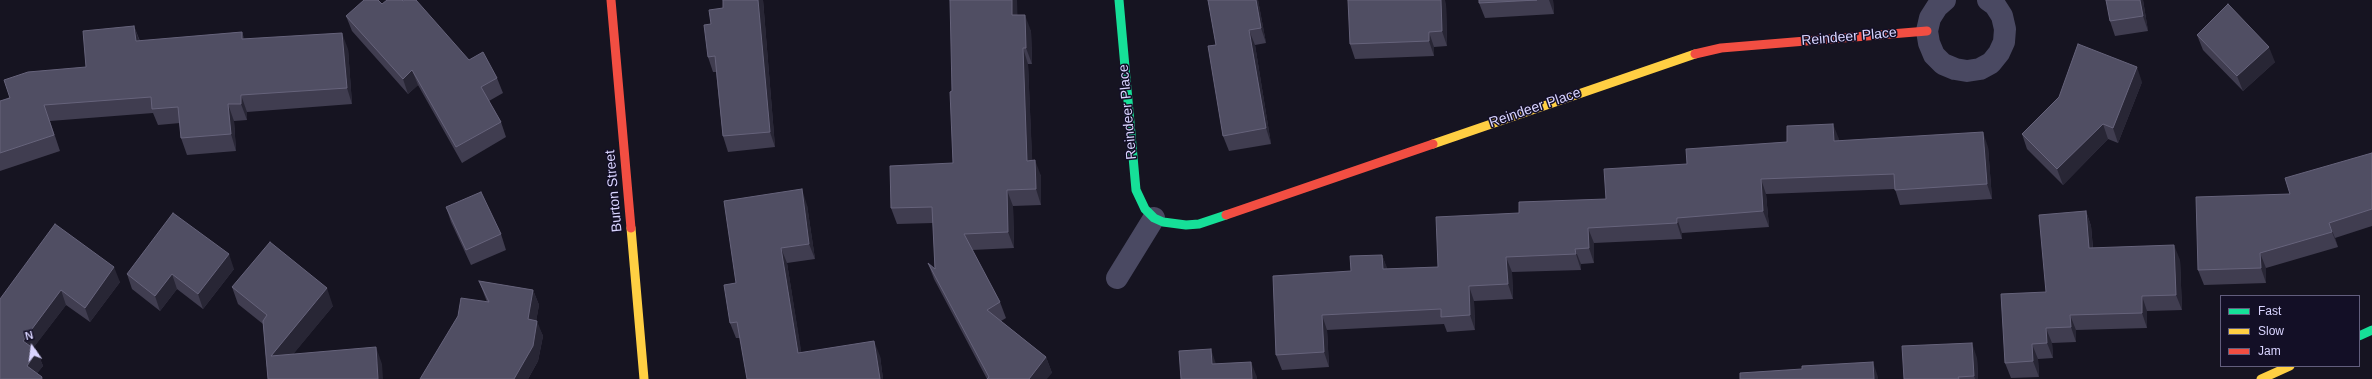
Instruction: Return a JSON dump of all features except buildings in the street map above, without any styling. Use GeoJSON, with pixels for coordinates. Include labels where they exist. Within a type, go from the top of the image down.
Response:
{"type":"FeatureCollection","features":[{"type":"Feature","properties":{"kind":"street","name":"Burton Street"},"geometry":{"type":"LineString","coordinates":[[611,0],[644,379]]}},
{"type":"Feature","properties":{"kind":"street","name":"Reindeer Place"},"geometry":{"type":"LineString","coordinates":[[1119,0],[1134,180],[1140,199],[1154,218],[1174,224],[1199,224],[1692,55],[1721,48],[1927,31]]}},
{"type":"Feature","properties":{"kind":"street"},"geometry":{"type":"LineString","coordinates":[[1944,0],[1937,7],[1930,18],[1927,31],[1929,43],[1934,55],[1943,64],[1955,69],[1967,71],[1980,69],[1991,63],[1999,53],[2004,42],[2006,29],[2002,16],[1995,5],[1988,0]]}},
{"type":"Feature","properties":{"kind":"street"},"geometry":{"type":"LineString","coordinates":[[1117,278],[1154,218]]}},
{"type":"Feature","properties":{"kind":"street"},"geometry":{"type":"LineString","coordinates":[[2360,336],[2372,330]]}},
{"type":"Feature","properties":{"kind":"street"},"geometry":{"type":"LineString","coordinates":[[2261,379],[2288,367]]}},
{"type":"Feature","properties":{"kind":"traffic: fast"},"geometry":{"type":"LineString","coordinates":[[1119,0],[1136,190],[1145,209],[1154,218],[1163,222],[1186,225],[1199,224],[1226,215]]}},
{"type":"Feature","properties":{"kind":"traffic: fast"},"geometry":{"type":"LineString","coordinates":[[2360,336],[2372,330]]}},
{"type":"Feature","properties":{"kind":"traffic: slow"},"geometry":{"type":"LineString","coordinates":[[1433,144],[1695,54]]}},
{"type":"Feature","properties":{"kind":"traffic: slow"},"geometry":{"type":"LineString","coordinates":[[631,228],[644,379]]}},
{"type":"Feature","properties":{"kind":"traffic: slow"},"geometry":{"type":"LineString","coordinates":[[2261,379],[2288,367]]}},
{"type":"Feature","properties":{"kind":"traffic: jam"},"geometry":{"type":"LineString","coordinates":[[611,0],[631,228]]}},
{"type":"Feature","properties":{"kind":"traffic: jam"},"geometry":{"type":"LineString","coordinates":[[1695,54],[1721,48],[1927,31]]}},
{"type":"Feature","properties":{"kind":"traffic: jam"},"geometry":{"type":"LineString","coordinates":[[1226,215],[1433,144]]}}]}
